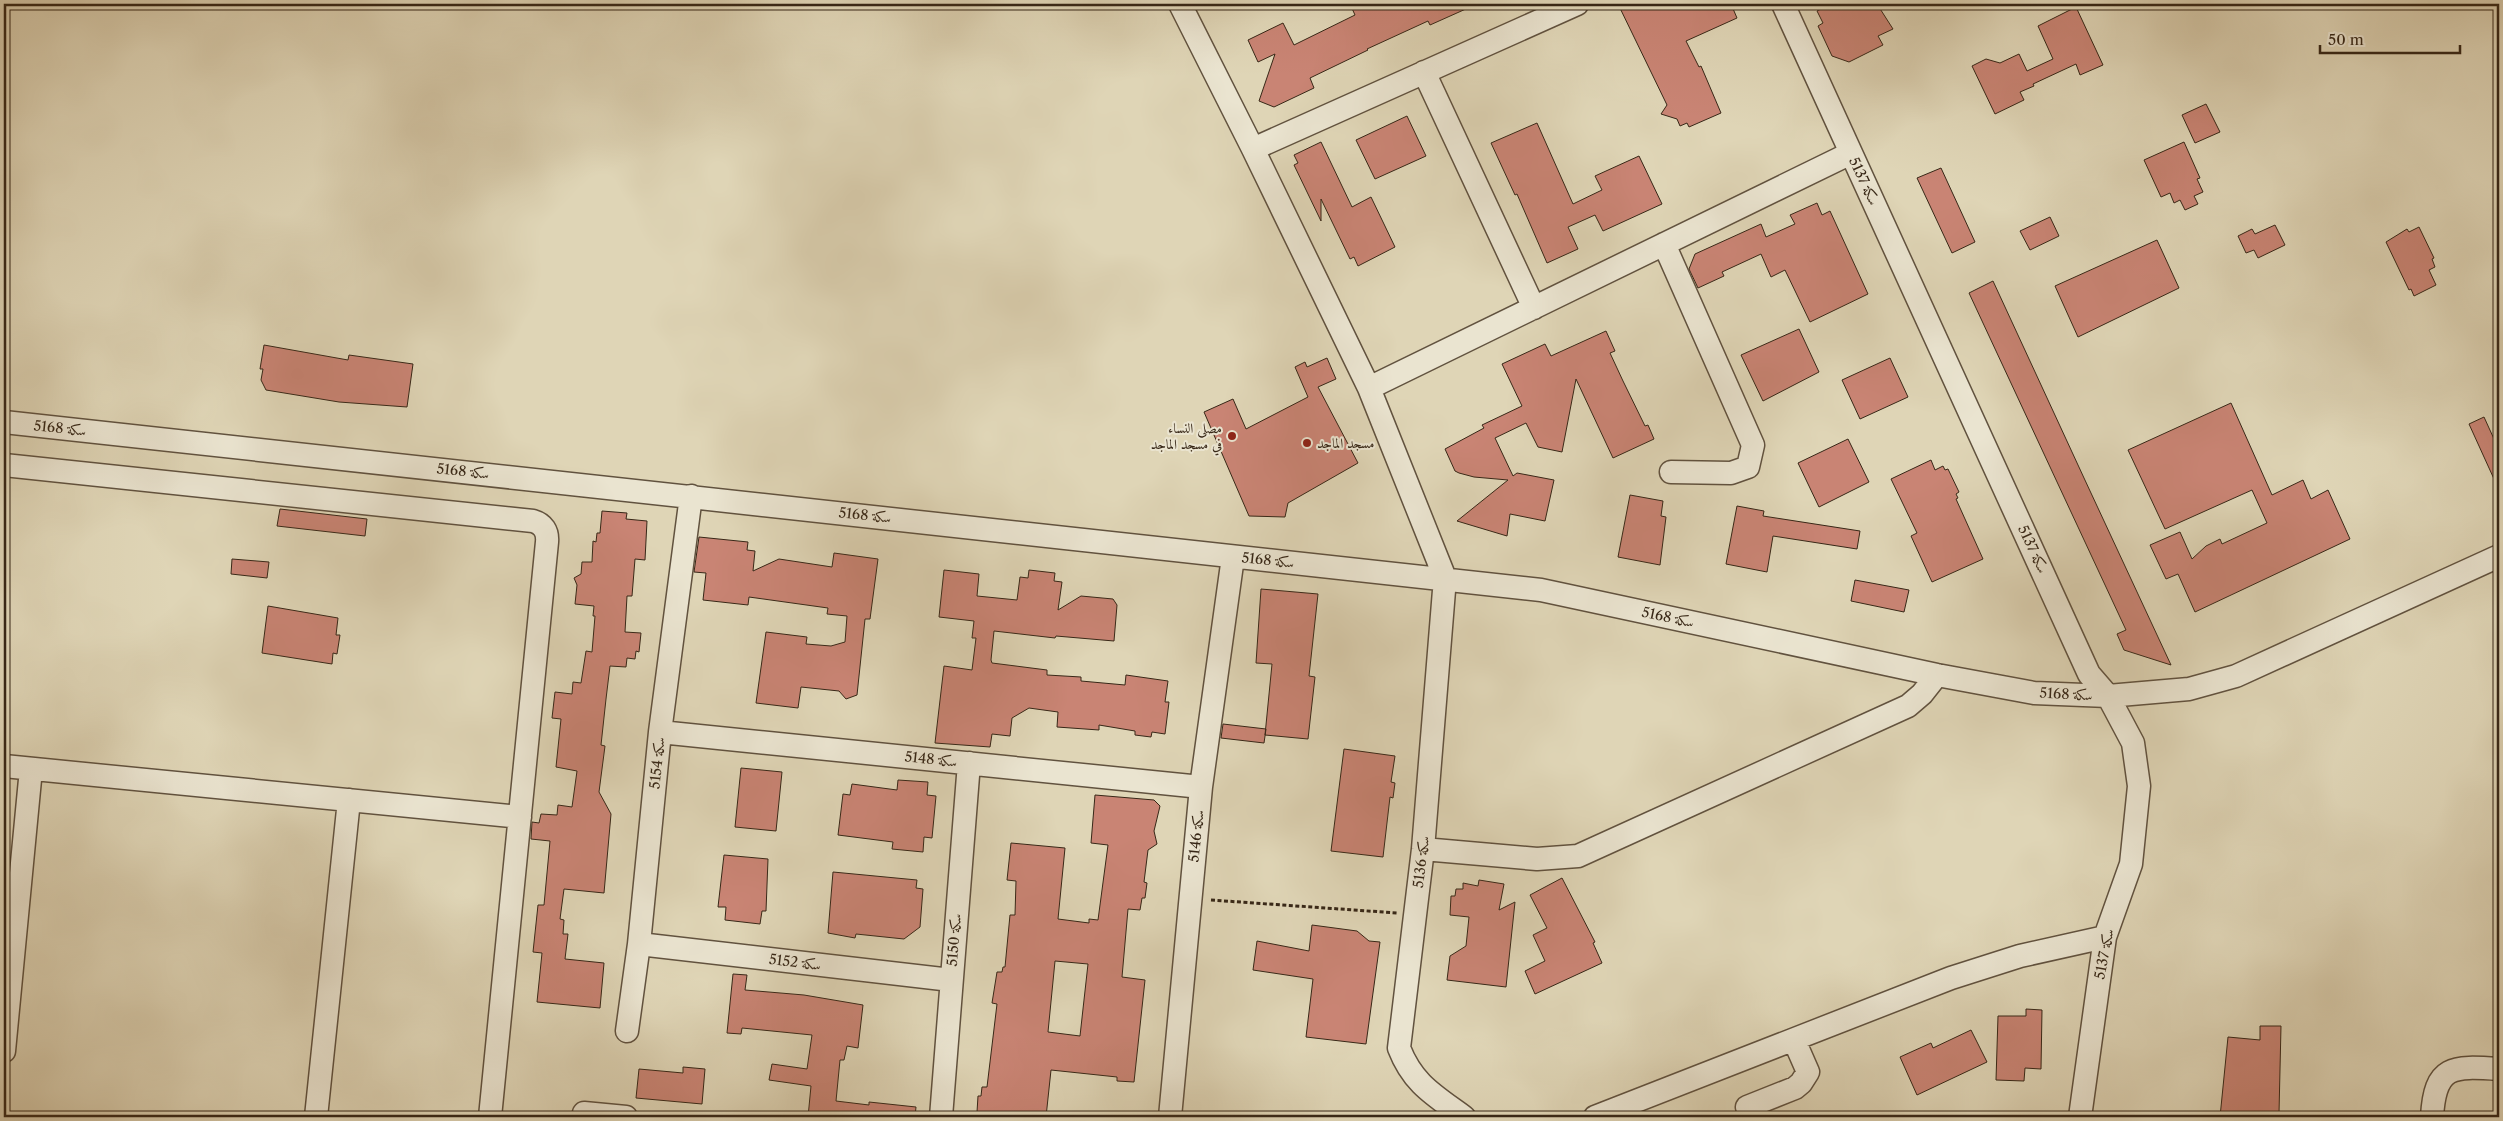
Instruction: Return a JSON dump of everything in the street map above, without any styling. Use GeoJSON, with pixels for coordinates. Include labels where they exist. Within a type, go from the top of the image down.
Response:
{"type":"FeatureCollection","features":[{"type":"Feature","properties":{"kind":"street"},"geometry":{"type":"LineString","coordinates":[[1180,4],[1253,148],[1369,388],[1445,578]]}},
{"type":"Feature","properties":{"kind":"street"},"geometry":{"type":"LineString","coordinates":[[1253,148],[1577,4]]}},
{"type":"Feature","properties":{"kind":"street","name":"سكة 5137"},"geometry":{"type":"LineString","coordinates":[[1783,4],[2089,674],[2108,696],[2132,743],[2139,786],[2131,864],[2105,937],[2080,1117]]}},
{"type":"Feature","properties":{"kind":"street"},"geometry":{"type":"LineString","coordinates":[[1424,72],[1534,308]]}},
{"type":"Feature","properties":{"kind":"street"},"geometry":{"type":"LineString","coordinates":[[1369,388],[1851,153]]}},
{"type":"Feature","properties":{"kind":"street"},"geometry":{"type":"LineString","coordinates":[[1664,244],[1753,445],[1748,467],[1731,473],[1671,472]]}},
{"type":"Feature","properties":{"kind":"street","name":"سكة 5168"},"geometry":{"type":"LineString","coordinates":[[4,422],[1541,590],[1937,676],[2034,693],[2108,696],[2189,689],[2236,676],[2499,556]]}},
{"type":"Feature","properties":{"kind":"street"},"geometry":{"type":"LineString","coordinates":[[4,465],[539,523],[547,537],[490,1117]]}},
{"type":"Feature","properties":{"kind":"street","name":"سكة 5154"},"geometry":{"type":"LineString","coordinates":[[627,1031],[639,944],[660,732],[691,496]]}},
{"type":"Feature","properties":{"kind":"street","name":"سكة 5146"},"geometry":{"type":"LineString","coordinates":[[1170,1117],[1201,787],[1234,556]]}},
{"type":"Feature","properties":{"kind":"street","name":"سكة 5136"},"geometry":{"type":"LineString","coordinates":[[1445,578],[1423,849],[1398,1048],[1407,1068],[1427,1090],[1464,1117]]}},
{"type":"Feature","properties":{"kind":"street"},"geometry":{"type":"LineString","coordinates":[[1423,849],[1537,859],[1578,856],[1908,706],[1922,694],[1937,676]]}},
{"type":"Feature","properties":{"kind":"street","name":"سكة 5148"},"geometry":{"type":"LineString","coordinates":[[660,732],[1201,787]]}},
{"type":"Feature","properties":{"kind":"street","name":"سكة 5150"},"geometry":{"type":"LineString","coordinates":[[941,1117],[969,763]]}},
{"type":"Feature","properties":{"kind":"street"},"geometry":{"type":"LineString","coordinates":[[4,766],[520,817]]}},
{"type":"Feature","properties":{"kind":"street"},"geometry":{"type":"LineString","coordinates":[[4,1050],[31,769]]}},
{"type":"Feature","properties":{"kind":"street"},"geometry":{"type":"LineString","coordinates":[[316,1117],[349,800]]}},
{"type":"Feature","properties":{"kind":"street"},"geometry":{"type":"LineString","coordinates":[[1595,1117],[1951,978],[2020,956],[2105,937]]}},
{"type":"Feature","properties":{"kind":"street","name":"سكة 5152"},"geometry":{"type":"LineString","coordinates":[[639,944],[951,980]]}},
{"type":"Feature","properties":{"kind":"street"},"geometry":{"type":"LineString","coordinates":[[1747,1107],[1801,1083],[1808,1072],[1794,1040]]}},
{"type":"Feature","properties":{"kind":"street"},"geometry":{"type":"LineString","coordinates":[[2432,1117],[2433,1095],[2438,1080],[2456,1068],[2499,1069]]}},
{"type":"Feature","properties":{"kind":"street"},"geometry":{"type":"LineString","coordinates":[[584,1117],[584,1114],[626,1117]]}},
{"type":"Feature","properties":{"kind":"path"},"geometry":{"type":"LineString","coordinates":[[1190,899],[1414,914]]}},
{"type":"Feature","properties":{"kind":"building"},"geometry":{"type":"Polygon","coordinates":[[[1350,4],[1477,4],[1430,25],[1428,21],[1367,49],[1310,78],[1314,88],[1274,107],[1259,101],[1275,54],[1258,62],[1248,40],[1283,23],[1294,45],[1355,15],[1350,4]]]}},
{"type":"Feature","properties":{"kind":"building"},"geometry":{"type":"Polygon","coordinates":[[[1618,4],[1731,4],[1737,18],[1686,41],[1699,67],[1701,66],[1721,113],[1689,127],[1687,123],[1680,126],[1677,119],[1661,114],[1667,105],[1618,4]]]}},
{"type":"Feature","properties":{"kind":"building"},"geometry":{"type":"Polygon","coordinates":[[[1831,4],[1877,4],[1893,29],[1878,36],[1883,45],[1849,62],[1832,56],[1818,26],[1823,23],[1817,11],[1831,4]]]}},
{"type":"Feature","properties":{"kind":"building"},"geometry":{"type":"Polygon","coordinates":[[[2076,7],[2103,65],[2080,75],[2076,64],[2020,92],[2024,100],[1995,114],[1972,66],[1986,59],[2000,63],[2019,54],[2027,71],[2053,59],[2038,26],[2076,7]]]}},
{"type":"Feature","properties":{"kind":"building"},"geometry":{"type":"Polygon","coordinates":[[[2206,104],[2220,132],[2195,143],[2182,115],[2206,104]]]}},
{"type":"Feature","properties":{"kind":"building"},"geometry":{"type":"Polygon","coordinates":[[[1407,116],[1426,156],[1375,179],[1356,140],[1407,116]]]}},
{"type":"Feature","properties":{"kind":"building"},"geometry":{"type":"Polygon","coordinates":[[[1537,123],[1573,204],[1602,190],[1595,176],[1639,156],[1662,204],[1603,231],[1595,215],[1568,227],[1578,249],[1547,263],[1517,194],[1515,195],[1491,143],[1537,123]]]}},
{"type":"Feature","properties":{"kind":"building"},"geometry":{"type":"Polygon","coordinates":[[[1321,142],[1352,207],[1371,197],[1395,247],[1358,266],[1354,257],[1350,259],[1321,199],[1321,221],[1294,165],[1298,163],[1294,155],[1321,142]]]}},
{"type":"Feature","properties":{"kind":"building"},"geometry":{"type":"Polygon","coordinates":[[[2184,142],[2200,178],[2197,179],[2203,192],[2194,196],[2198,204],[2185,210],[2180,200],[2174,203],[2170,193],[2161,197],[2144,160],[2184,142]]]}},
{"type":"Feature","properties":{"kind":"building"},"geometry":{"type":"Polygon","coordinates":[[[1941,168],[1975,242],[1952,253],[1917,178],[1941,168]]]}},
{"type":"Feature","properties":{"kind":"building"},"geometry":{"type":"Polygon","coordinates":[[[1817,203],[1822,215],[1830,211],[1868,294],[1810,322],[1785,270],[1771,277],[1761,254],[1722,272],[1724,276],[1698,288],[1689,269],[1695,254],[1761,224],[1766,237],[1795,224],[1790,215],[1817,203]]]}},
{"type":"Feature","properties":{"kind":"building"},"geometry":{"type":"Polygon","coordinates":[[[2050,217],[2059,236],[2030,250],[2020,231],[2050,217]]]}},
{"type":"Feature","properties":{"kind":"building"},"geometry":{"type":"Polygon","coordinates":[[[2275,225],[2285,245],[2258,258],[2254,250],[2246,253],[2238,236],[2252,229],[2255,234],[2275,225]]]}},
{"type":"Feature","properties":{"kind":"building"},"geometry":{"type":"Polygon","coordinates":[[[2419,227],[2434,258],[2432,259],[2435,267],[2429,270],[2436,285],[2414,296],[2411,289],[2409,290],[2386,242],[2407,229],[2409,232],[2419,227]]]}},
{"type":"Feature","properties":{"kind":"building"},"geometry":{"type":"Polygon","coordinates":[[[2157,240],[2179,288],[2078,337],[2055,286],[2157,240]]]}},
{"type":"Feature","properties":{"kind":"building"},"geometry":{"type":"Polygon","coordinates":[[[1993,281],[2171,665],[2124,650],[2117,634],[2126,630],[1969,293],[1993,281]]]}},
{"type":"Feature","properties":{"kind":"building"},"geometry":{"type":"Polygon","coordinates":[[[1799,329],[1819,372],[1763,401],[1741,355],[1799,329]]]}},
{"type":"Feature","properties":{"kind":"building"},"geometry":{"type":"Polygon","coordinates":[[[1606,331],[1615,351],[1610,353],[1645,426],[1648,425],[1654,439],[1613,458],[1576,379],[1562,452],[1538,447],[1526,423],[1495,438],[1513,476],[1517,473],[1554,480],[1545,521],[1510,514],[1507,536],[1457,521],[1508,480],[1474,477],[1459,473],[1455,471],[1445,449],[1484,428],[1482,425],[1522,406],[1502,364],[1545,344],[1551,356],[1606,331]]]}},
{"type":"Feature","properties":{"kind":"building"},"geometry":{"type":"Polygon","coordinates":[[[264,345],[348,360],[349,355],[413,364],[407,407],[339,402],[266,390],[261,380],[263,369],[260,369],[264,345]]]}},
{"type":"Feature","properties":{"kind":"building"},"geometry":{"type":"Polygon","coordinates":[[[1327,358],[1336,379],[1318,387],[1358,463],[1288,503],[1285,517],[1249,516],[1204,412],[1233,399],[1246,429],[1308,397],[1295,367],[1305,362],[1307,367],[1327,358]]]}},
{"type":"Feature","properties":{"kind":"building"},"geometry":{"type":"Polygon","coordinates":[[[1890,358],[1908,397],[1860,419],[1842,380],[1890,358]]]}},
{"type":"Feature","properties":{"kind":"building"},"geometry":{"type":"Polygon","coordinates":[[[2231,403],[2272,495],[2303,480],[2311,499],[2328,490],[2350,539],[2195,612],[2178,574],[2166,579],[2150,545],[2180,532],[2192,559],[2206,546],[2220,539],[2222,544],[2267,523],[2252,490],[2165,529],[2128,450],[2231,403]]]}},
{"type":"Feature","properties":{"kind":"building"},"geometry":{"type":"Polygon","coordinates":[[[2484,417],[2499,450],[2499,490],[2469,424],[2484,417]]]}},
{"type":"Feature","properties":{"kind":"building"},"geometry":{"type":"Polygon","coordinates":[[[1848,439],[1869,482],[1819,507],[1798,463],[1848,439]]]}},
{"type":"Feature","properties":{"kind":"building"},"geometry":{"type":"Polygon","coordinates":[[[1931,460],[1935,470],[1943,466],[1945,470],[1948,469],[1959,492],[1956,494],[1958,498],[1956,499],[1983,559],[1932,582],[1911,536],[1917,533],[1891,479],[1931,460]]]}},
{"type":"Feature","properties":{"kind":"building"},"geometry":{"type":"Polygon","coordinates":[[[1630,495],[1663,501],[1661,516],[1666,517],[1660,565],[1618,557],[1630,495]]]}},
{"type":"Feature","properties":{"kind":"building"},"geometry":{"type":"Polygon","coordinates":[[[1737,506],[1764,511],[1763,516],[1860,531],[1857,549],[1773,536],[1767,572],[1726,564],[1737,506]]]}},
{"type":"Feature","properties":{"kind":"building"},"geometry":{"type":"Polygon","coordinates":[[[280,509],[367,519],[365,536],[277,526],[280,509]]]}},
{"type":"Feature","properties":{"kind":"building"},"geometry":{"type":"Polygon","coordinates":[[[602,511],[627,513],[626,519],[647,521],[645,560],[635,559],[632,596],[627,596],[625,632],[641,633],[639,652],[636,651],[635,659],[627,658],[626,667],[610,666],[606,699],[601,745],[605,746],[599,792],[611,814],[604,893],[564,889],[560,919],[564,920],[563,934],[568,934],[565,959],[604,963],[600,1008],[537,1002],[542,953],[533,952],[538,905],[544,905],[550,841],[531,839],[532,822],[539,823],[541,814],[557,815],[558,805],[572,807],[577,771],[556,767],[561,719],[552,718],[555,692],[572,694],[573,682],[581,683],[586,651],[592,652],[594,606],[575,604],[577,585],[574,578],[581,574],[582,562],[592,562],[593,541],[596,542],[597,533],[600,533],[602,511]]]}},
{"type":"Feature","properties":{"kind":"building"},"geometry":{"type":"Polygon","coordinates":[[[699,537],[748,542],[747,550],[755,551],[753,571],[779,559],[832,567],[834,553],[878,559],[870,619],[865,619],[857,695],[846,699],[839,691],[801,687],[798,708],[756,703],[766,632],[807,637],[806,644],[831,646],[845,642],[847,616],[827,614],[828,608],[749,597],[748,605],[703,600],[706,573],[694,572],[699,537]]]}},
{"type":"Feature","properties":{"kind":"building"},"geometry":{"type":"Polygon","coordinates":[[[232,559],[269,562],[267,578],[231,574],[232,559]]]}},
{"type":"Feature","properties":{"kind":"building"},"geometry":{"type":"Polygon","coordinates":[[[944,570],[979,574],[977,596],[1017,600],[1020,577],[1028,578],[1029,570],[1055,573],[1054,581],[1062,582],[1058,610],[1081,596],[1113,599],[1117,605],[1114,641],[1056,636],[1055,638],[994,631],[992,663],[1047,670],[1047,675],[1081,677],[1081,681],[1125,685],[1126,675],[1168,681],[1165,702],[1169,702],[1165,734],[1152,732],[1151,737],[1135,735],[1135,731],[1099,725],[1099,730],[1057,727],[1058,712],[1029,708],[1012,718],[1010,736],[992,734],[990,747],[935,743],[944,666],[972,670],[976,638],[972,638],[974,621],[939,617],[944,570]]]}},
{"type":"Feature","properties":{"kind":"building"},"geometry":{"type":"Polygon","coordinates":[[[1855,580],[1909,590],[1904,612],[1851,601],[1855,580]]]}},
{"type":"Feature","properties":{"kind":"building"},"geometry":{"type":"Polygon","coordinates":[[[1261,589],[1318,594],[1309,676],[1315,677],[1308,739],[1265,735],[1272,664],[1256,663],[1261,589]]]}},
{"type":"Feature","properties":{"kind":"building"},"geometry":{"type":"Polygon","coordinates":[[[268,606],[338,618],[336,635],[340,635],[337,654],[333,653],[332,664],[262,653],[268,606]]]}},
{"type":"Feature","properties":{"kind":"building"},"geometry":{"type":"Polygon","coordinates":[[[1223,724],[1266,729],[1264,743],[1221,738],[1223,724]]]}},
{"type":"Feature","properties":{"kind":"building"},"geometry":{"type":"Polygon","coordinates":[[[1344,749],[1395,756],[1391,782],[1395,783],[1393,798],[1390,797],[1383,857],[1331,851],[1344,749]]]}},
{"type":"Feature","properties":{"kind":"building"},"geometry":{"type":"Polygon","coordinates":[[[741,768],[782,772],[776,831],[735,827],[741,768]]]}},
{"type":"Feature","properties":{"kind":"building"},"geometry":{"type":"Polygon","coordinates":[[[898,780],[928,782],[927,795],[936,796],[932,838],[924,837],[923,852],[892,849],[893,842],[838,835],[843,794],[850,795],[852,784],[897,790],[898,780]]]}},
{"type":"Feature","properties":{"kind":"building"},"geometry":{"type":"Polygon","coordinates":[[[1095,795],[1154,800],[1160,806],[1154,831],[1157,844],[1148,850],[1144,882],[1147,883],[1145,898],[1142,898],[1140,910],[1128,909],[1122,977],[1145,980],[1134,1082],[1117,1081],[1117,1077],[1051,1070],[1046,1117],[979,1117],[980,1112],[977,1112],[978,1096],[981,1096],[982,1087],[987,1087],[997,1004],[992,1003],[997,972],[1002,972],[1003,967],[1005,967],[1010,915],[1015,915],[1016,881],[1007,880],[1011,843],[1065,848],[1058,919],[1089,923],[1089,919],[1098,920],[1108,845],[1091,843],[1095,795]],[[1055,961],[1048,1032],[1080,1036],[1088,964],[1055,961]]]}},
{"type":"Feature","properties":{"kind":"building"},"geometry":{"type":"Polygon","coordinates":[[[724,855],[768,859],[766,911],[762,911],[760,924],[725,920],[726,907],[718,907],[724,855]]]}},
{"type":"Feature","properties":{"kind":"building"},"geometry":{"type":"Polygon","coordinates":[[[833,872],[917,880],[916,888],[923,889],[920,927],[904,939],[856,934],[855,938],[828,933],[833,872]]]}},
{"type":"Feature","properties":{"kind":"building"},"geometry":{"type":"Polygon","coordinates":[[[1562,878],[1595,942],[1593,943],[1602,963],[1535,994],[1525,971],[1545,961],[1533,935],[1547,928],[1530,895],[1562,878]]]}},
{"type":"Feature","properties":{"kind":"building"},"geometry":{"type":"Polygon","coordinates":[[[1479,880],[1504,884],[1499,910],[1515,902],[1506,987],[1447,980],[1450,956],[1466,946],[1469,917],[1450,915],[1451,896],[1455,896],[1456,889],[1463,889],[1463,883],[1478,886],[1479,880]]]}},
{"type":"Feature","properties":{"kind":"building"},"geometry":{"type":"Polygon","coordinates":[[[1312,925],[1357,931],[1369,941],[1380,942],[1366,1044],[1306,1037],[1313,979],[1253,970],[1257,941],[1309,951],[1312,925]]]}},
{"type":"Feature","properties":{"kind":"building"},"geometry":{"type":"Polygon","coordinates":[[[733,974],[747,975],[745,990],[804,995],[863,1005],[858,1048],[847,1046],[844,1060],[840,1060],[836,1101],[869,1105],[869,1102],[916,1107],[915,1117],[808,1117],[811,1086],[769,1080],[772,1064],[807,1069],[812,1035],[742,1028],[741,1034],[727,1033],[733,974]]]}},
{"type":"Feature","properties":{"kind":"building"},"geometry":{"type":"Polygon","coordinates":[[[2026,1009],[2042,1010],[2041,1069],[2025,1068],[2024,1081],[1996,1080],[1998,1016],[2026,1016],[2026,1009]]]}},
{"type":"Feature","properties":{"kind":"building"},"geometry":{"type":"Polygon","coordinates":[[[2260,1026],[2281,1026],[2279,1113],[2243,1113],[2242,1117],[2220,1117],[2228,1037],[2260,1040],[2260,1026]]]}},
{"type":"Feature","properties":{"kind":"building"},"geometry":{"type":"Polygon","coordinates":[[[1971,1030],[1987,1062],[1917,1095],[1900,1057],[1931,1043],[1933,1048],[1971,1030]]]}},
{"type":"Feature","properties":{"kind":"building"},"geometry":{"type":"Polygon","coordinates":[[[683,1067],[705,1069],[702,1104],[636,1098],[639,1069],[683,1073],[683,1067]]]}},
{"type":"Feature","properties":{"kind":"place","name":"مصلى النساء في مسجد الماجد"},"geometry":{"type":"Point","coordinates":[1232,436]}},
{"type":"Feature","properties":{"kind":"place","name":"مسجد الماجد"},"geometry":{"type":"Point","coordinates":[1307,443]}}]}
